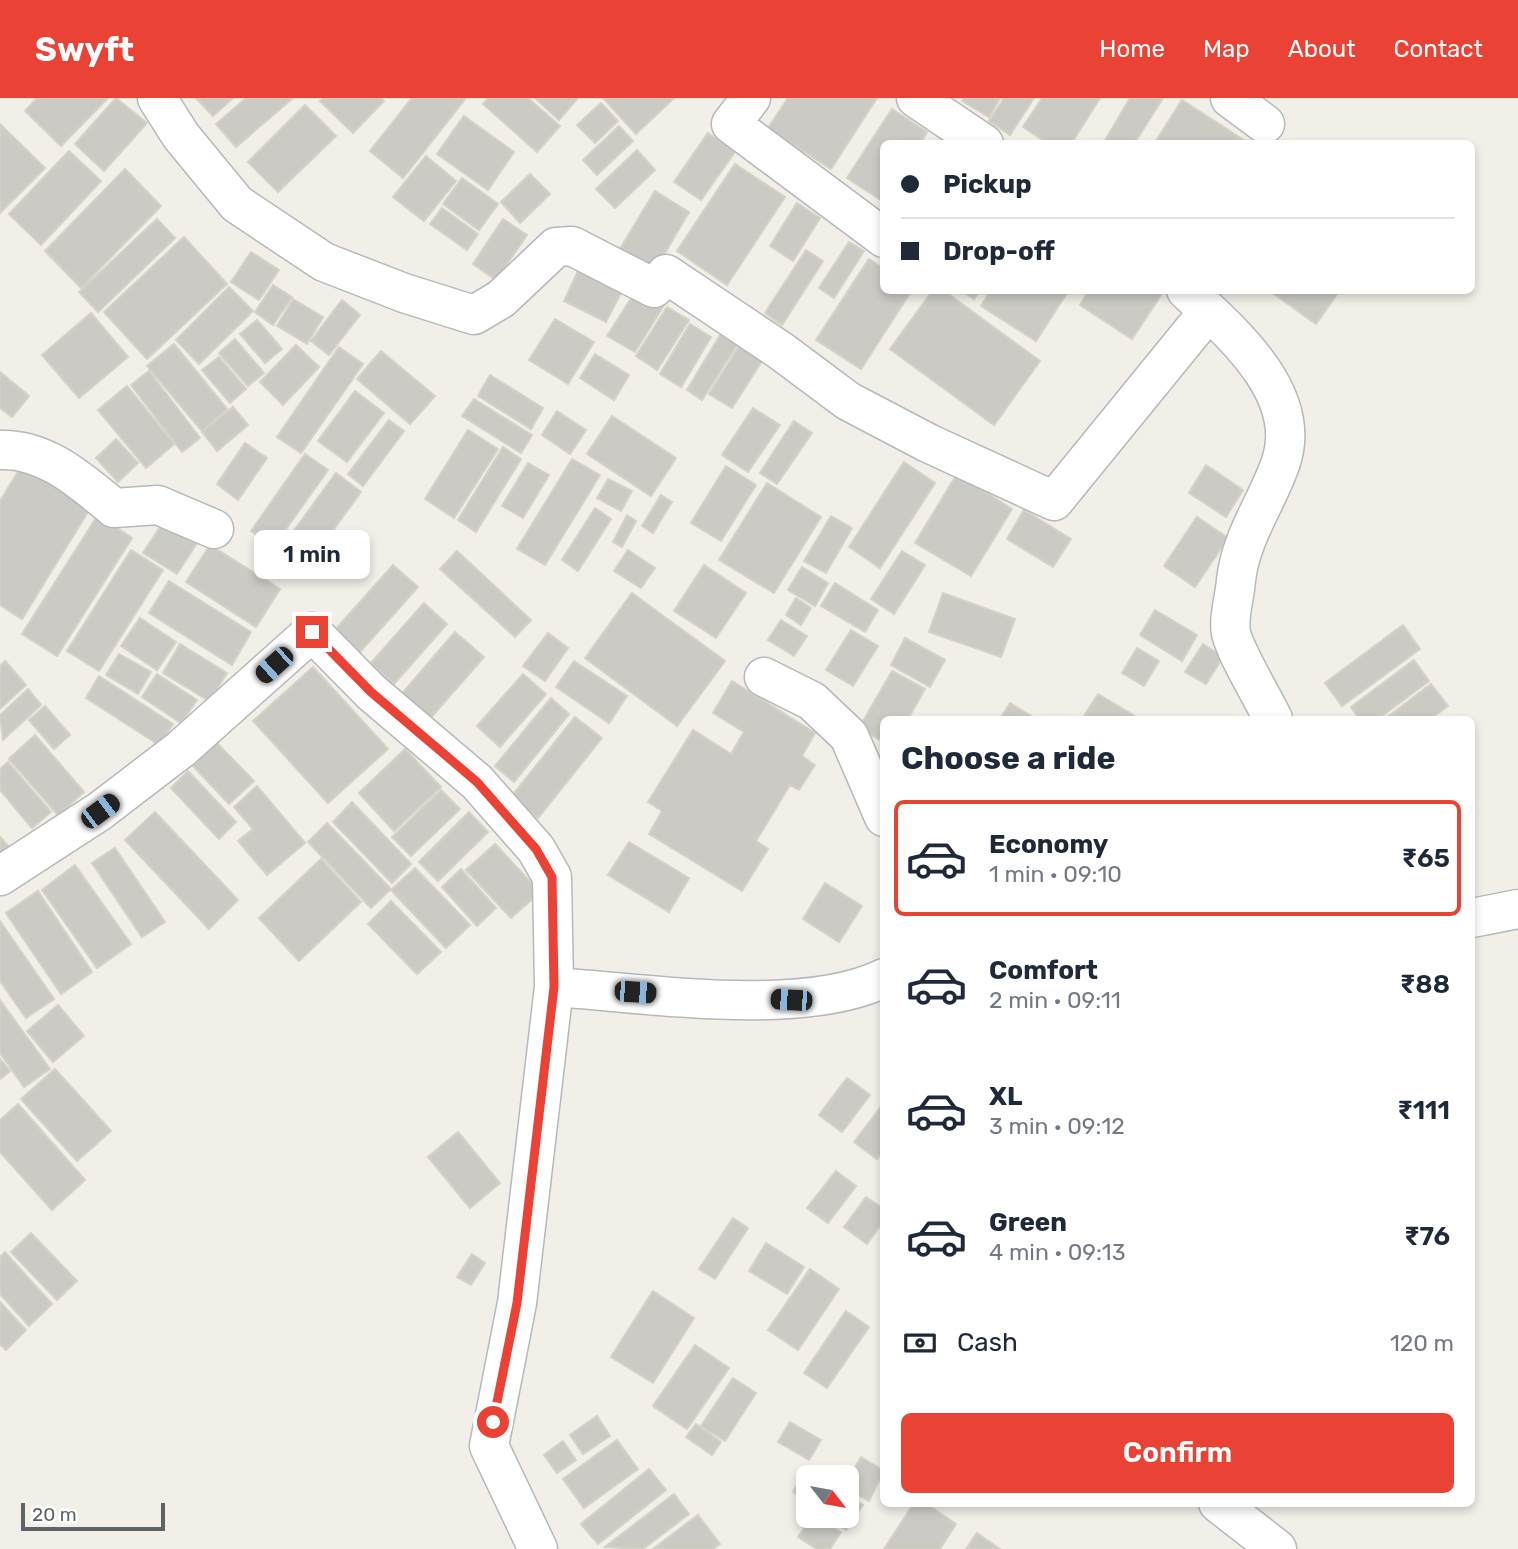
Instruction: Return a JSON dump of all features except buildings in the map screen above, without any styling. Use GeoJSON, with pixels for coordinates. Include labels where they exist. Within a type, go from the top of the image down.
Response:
{"type":"FeatureCollection","features":[{"type":"Feature","properties":{"kind":"street"},"geometry":{"type":"LineString","coordinates":[[157,98],[181,136],[237,204],[324,261],[404,293],[474,316],[502,299],[556,247],[572,246],[654,288],[666,274],[781,351],[848,401],[928,443],[1054,501],[1197,301],[1238,339],[1273,389],[1286,425],[1282,460],[1254,517],[1238,560],[1231,633],[1272,716]]}},
{"type":"Feature","properties":{"kind":"street"},"geometry":{"type":"LineString","coordinates":[[751,98],[731,124],[880,235]]}},
{"type":"Feature","properties":{"kind":"street"},"geometry":{"type":"LineString","coordinates":[[916,98],[978,140]]}},
{"type":"Feature","properties":{"kind":"street"},"geometry":{"type":"LineString","coordinates":[[1230,98],[1265,124]]}},
{"type":"Feature","properties":{"kind":"street"},"geometry":{"type":"LineString","coordinates":[[0,450],[17,449],[64,468],[114,508],[158,505],[214,529]]}},
{"type":"Feature","properties":{"kind":"street"},"geometry":{"type":"LineString","coordinates":[[0,876],[100,811],[181,749],[312,632],[371,692],[477,782],[536,849],[552,877],[554,987],[517,1303],[489,1446],[538,1549]]}},
{"type":"Feature","properties":{"kind":"street"},"geometry":{"type":"LineString","coordinates":[[764,677],[812,701],[849,736],[880,808]]}},
{"type":"Feature","properties":{"kind":"street"},"geometry":{"type":"LineString","coordinates":[[1475,917],[1518,909]]}},
{"type":"Feature","properties":{"kind":"street"},"geometry":{"type":"LineString","coordinates":[[554,987],[791,1000],[862,989],[880,980]]}},
{"type":"Feature","properties":{"kind":"street"},"geometry":{"type":"LineString","coordinates":[[1223,1507],[1277,1549]]}},
{"type":"Feature","properties":{"kind":"route"},"geometry":{"type":"LineString","coordinates":[[312,632],[371,692],[477,782],[536,849],[552,877],[554,987],[517,1303],[493,1422]]}}]}
